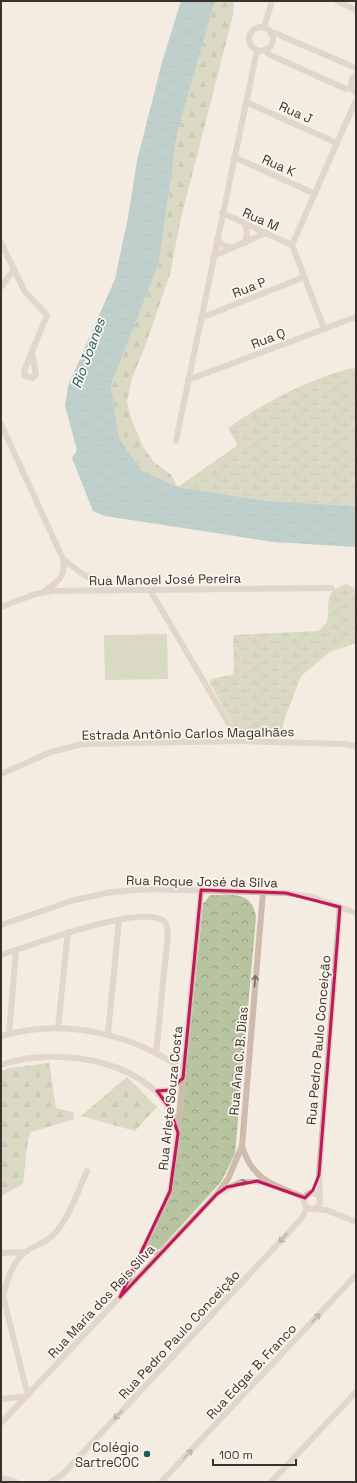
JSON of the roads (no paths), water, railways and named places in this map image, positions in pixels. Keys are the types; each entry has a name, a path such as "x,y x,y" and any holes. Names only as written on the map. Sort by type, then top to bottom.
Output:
{"street":[{"path":"264,28 272,1"},
{"path":"337,1 356,10"},
{"path":"272,34 272,44 266,50 257,50 250,42 251,34 257,28 264,28 272,34 275,32 356,68"},
{"path":"176,441 213,256 257,50"},
{"path":"266,50 268,54 346,89 351,88"},
{"path":"356,74 351,83 351,88 356,93"},
{"path":"324,328 292,245 356,100"},
{"name":"Rua J","path":"246,102 337,143"},
{"name":"Rua K","path":"234,157 315,194"},
{"name":"Rua M","path":"222,213 292,245"},
{"path":"245,224 247,233 245,243"},
{"path":"213,256 266,233"},
{"path":"217,239 223,245 232,248"},
{"path":"1,243 26,292 47,315 32,352"},
{"path":"1,287 14,269"},
{"name":"Rua P","path":"201,318 304,277"},
{"name":"Rua Q","path":"188,380 356,317"},
{"path":"1,424 63,559 65,570 62,578 43,592"},
{"path":"63,559 81,573 109,590"},
{"name":"Rua Manoel José Pereira","path":"1,607 26,596 43,592 332,588"},
{"path":"150,590 241,741"},
{"name":"Estrada Antônio Carlos Magalhães","path":"1,774 51,752 83,744 241,741 354,745"},
{"name":"Rua Roque José da Silva","path":"1,925 56,905 93,895 131,890 263,892 306,896 356,913"},
{"name":"Rua Arlete Souza Costa","path":"120,1297 148,1241 170,1191 178,1133 201,890"},
{"name":"Rua Ana C. B. Dias","path":"263,892 242,1146 252,1169 267,1182 307,1196"},
{"name":"Rua Pedro Paulo Conceição","path":"320,1200 319,1175 340,907"},
{"path":"1,955 68,932 119,920 143,917 163,920 167,928 156,1053"},
{"path":"108,1034 119,920"},
{"path":"58,1028 68,932"},
{"path":"9,1034 16,950"},
{"path":"1,1036 34,1029 58,1028 86,1030 108,1034 156,1053 184,1070"},
{"path":"1,1065 40,1057 61,1057 89,1060 128,1073 157,1091 169,1107 178,1133"},
{"path":"157,1091 169,1090 183,1078"},
{"name":"Rua Maria dos Reis Silva","path":"1,1423 217,1194 228,1179 242,1146"},
{"path":"3,1296 6,1284 14,1266 26,1252 46,1241 61,1225 87,1171"},
{"name":"Rua Pedro Paulo Conceição","path":"307,1196 315,1186 319,1175"},
{"name":"Rua Maria dos Reis Silva","path":"217,1194 234,1184 241,1182 267,1182"},
{"path":"340,1215 320,1200 316,1194 307,1196 304,1203 308,1208 326,1210 356,1222"},
{"path":"316,1209 320,1200"},
{"name":"Rua Pedro Paulo Conceição","path":"51,1482 63,1474 302,1218 308,1208"},
{"path":"148,1241 151,1250 160,1255"},
{"path":"1,1253 26,1252"},
{"name":"Rua Edgar B. Franco","path":"161,1482 356,1275"},
{"path":"1,1289 28,1396 1,1399"},
{"path":"271,1482 356,1392"},
{"name":"Rua Pedro Paulo Conceição","path":"60,1482 63,1474"},
{"path":"3,1477 16,1482"}],"water":[{"name":"Rio Joanes","path":"181,1 215,1 177,134 159,263 111,385 119,438 142,471 178,487 268,501 356,506 356,547 273,542 105,516 93,511 72,458 77,450 65,406 68,386 115,279 128,217 137,161 162,62"}],"place":[{"name":"Colégio SartreCOC","path":"147,1454"}]}
